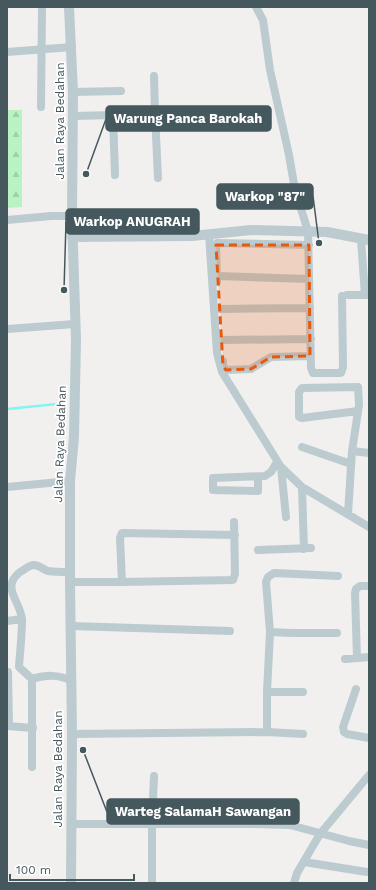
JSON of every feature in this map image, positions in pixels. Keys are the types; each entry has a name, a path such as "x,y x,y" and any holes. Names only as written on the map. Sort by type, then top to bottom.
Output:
{"street":[{"path":"42,7 42,107"},
{"name":"Jalan Raya Bedahan","path":"70,7 73,92 72,237 75,324 75,402 70,481 72,681 71,883"},
{"path":"72,237 192,236 251,230 308,231 342,234 365,239 367,295 344,296 342,372 313,373 311,368 308,231 295,190 289,155 270,70 263,20 256,7"},
{"path":"7,52 72,47"},
{"path":"154,76 158,178"},
{"path":"73,92 121,91"},
{"path":"73,116 155,114"},
{"path":"113,115 115,175"},
{"path":"7,220 51,216 72,216"},
{"path":"209,234 217,353 219,366 232,390 279,465 302,487 369,527"},
{"path":"309,245 217,243 216,245 220,340 223,366 226,370 251,369 271,356 310,356"},
{"path":"217,276 309,279"},
{"path":"218,309 310,308"},
{"path":"7,328 75,324"},
{"path":"220,340 310,339"},
{"path":"348,514 352,452 358,411 358,387 302,388 299,392 298,413 299,417 302,418 358,411"},
{"path":"302,446 351,464"},
{"path":"352,452 369,453"},
{"path":"258,477 258,491 213,490 214,478 265,476 279,465"},
{"path":"279,465 286,517"},
{"path":"7,486 70,481"},
{"path":"258,550 307,548 302,487"},
{"path":"19,667 22,619 20,608 10,593 10,583 13,576 34,565 70,577 122,582 233,580 235,574 234,522"},
{"path":"122,582 120,538 122,533 234,535"},
{"path":"267,732 270,632 266,582 268,577 274,573 338,576"},
{"path":"357,658 355,593 356,589 360,586 369,586"},
{"path":"7,621 22,619"},
{"path":"71,626 230,631"},
{"path":"270,632 292,634 337,633"},
{"path":"344,659 369,657"},
{"path":"19,667 8,672 8,726 33,728"},
{"path":"19,667 32,679 32,767"},
{"path":"32,679 50,675 72,681"},
{"path":"356,689 343,728 344,732 347,734 369,738"},
{"path":"267,692 302,692"},
{"path":"72,734 267,732 303,734"},
{"path":"294,883 297,873 320,834 369,775"},
{"path":"152,880 154,776"},
{"path":"71,824 290,825 320,834 369,845"},
{"path":"304,862 367,872"}],"highlighted area":[{"path":"216,245 309,245 310,356 271,357 251,369 226,370 223,366"}],"green space":[{"path":"7,110 22,110 22,207 7,208"}],"waterway":[{"path":"7,409 57,404"}],"place":[{"name":"Warung Panca Barokah","path":"86,174"},
{"name":"Warkop \"87\"","path":"319,243"},
{"name":"Warkop ANUGRAH","path":"64,290"},
{"name":"Warteg SalamaH Sawangan","path":"83,750"}]}
